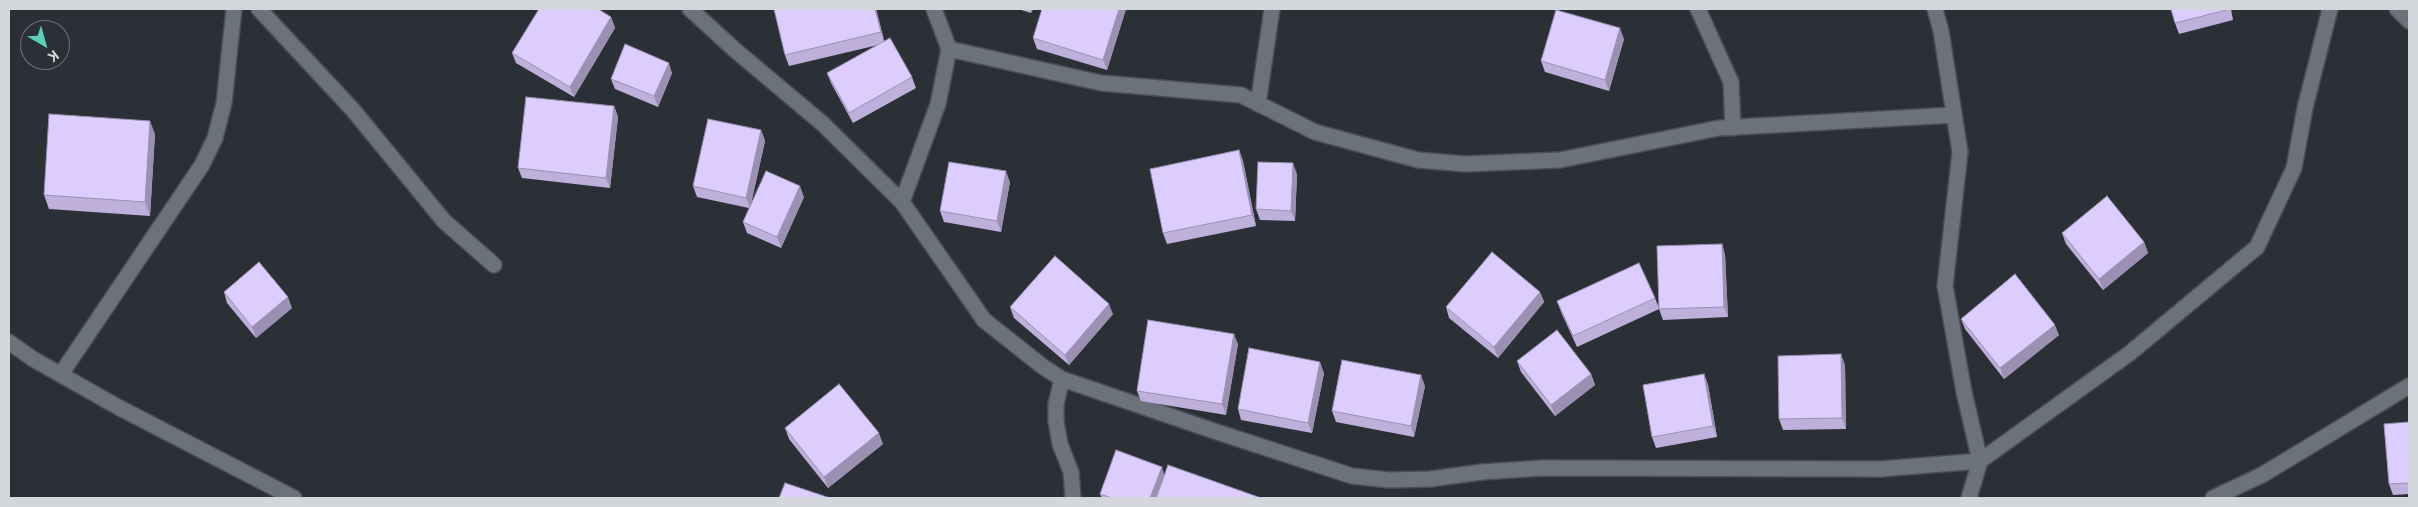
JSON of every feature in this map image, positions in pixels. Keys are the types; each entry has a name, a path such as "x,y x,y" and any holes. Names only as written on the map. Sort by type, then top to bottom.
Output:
{"street":[{"path":"61,374 202,164 215,138 224,103 234,9"},
{"path":"259,9 353,110 444,221 494,265"},
{"path":"690,9 824,124 902,202 984,320 1042,366 1062,379 1352,476 1389,480 1430,479 1482,472 1542,468 1880,469 1980,461 2130,352 2257,247 2294,168 2305,108 2330,9"},
{"path":"902,202 938,104 949,49 934,9"},
{"path":"1258,104 1272,9"},
{"path":"1698,9 1731,82 1733,128"},
{"path":"1935,9 1941,31 1960,152 1945,286 1964,392 1980,461 1969,498"},
{"path":"2397,9 2409,21"},
{"path":"949,49 1101,83 1241,95 1315,132 1418,160 1465,164 1560,160 1719,128 1954,116"},
{"path":"9,342 33,359 118,407 294,498"},
{"path":"1062,379 1056,404 1056,421 1060,444 1071,472 1073,498"},
{"path":"2213,498 2262,475 2409,386"}],"building":[{"path":"539,9 598,9 611,17 570,87 512,53"},
{"path":"774,9 875,9 881,32 785,55"},
{"path":"1042,9 1119,9 1103,60 1033,38"},
{"path":"2171,9 2230,9 2175,23"},
{"path":"1556,10 1620,28 1605,80 1541,61"},
{"path":"890,38 912,77 849,113 827,73"},
{"path":"625,44 669,63 654,96 611,79"},
{"path":"526,97 614,106 606,178 518,168"},
{"path":"49,114 150,121 145,202 44,195"},
{"path":"708,119 761,130 746,198 693,186"},
{"path":"1239,150 1252,215 1163,233 1150,169"},
{"path":"949,162 1006,171 997,221 940,211"},
{"path":"1258,162 1293,163 1291,211 1256,209"},
{"path":"766,171 800,186 777,237 743,222"},
{"path":"2107,196 2144,242 2099,279 2062,233"},
{"path":"1722,244 1724,307 1659,309 1657,246"},
{"path":"1492,252 1540,292 1494,347 1446,307"},
{"path":"1055,256 1109,304 1065,355 1010,307"},
{"path":"259,262 288,297 252,327 224,292"},
{"path":"1639,263 1655,298 1573,336 1557,301"},
{"path":"2015,274 2055,325 2000,368 1961,319"},
{"path":"1148,320 1234,334 1222,404 1137,391"},
{"path":"1557,330 1591,374 1551,405 1517,361"},
{"path":"1249,348 1320,362 1308,423 1238,409"},
{"path":"1841,354 1842,418 1779,419 1778,356"},
{"path":"1342,360 1421,375 1411,426 1332,411"},
{"path":"1704,374 1713,426 1652,437 1643,385"},
{"path":"839,384 879,433 824,477 785,428"},
{"path":"2409,422 2409,483 2389,484 2384,424"},
{"path":"1116,450 1162,467 1150,498 1112,498 1100,494"},
{"path":"1168,465 1261,498 1156,498"},
{"path":"785,483 830,498 779,498"}]}
